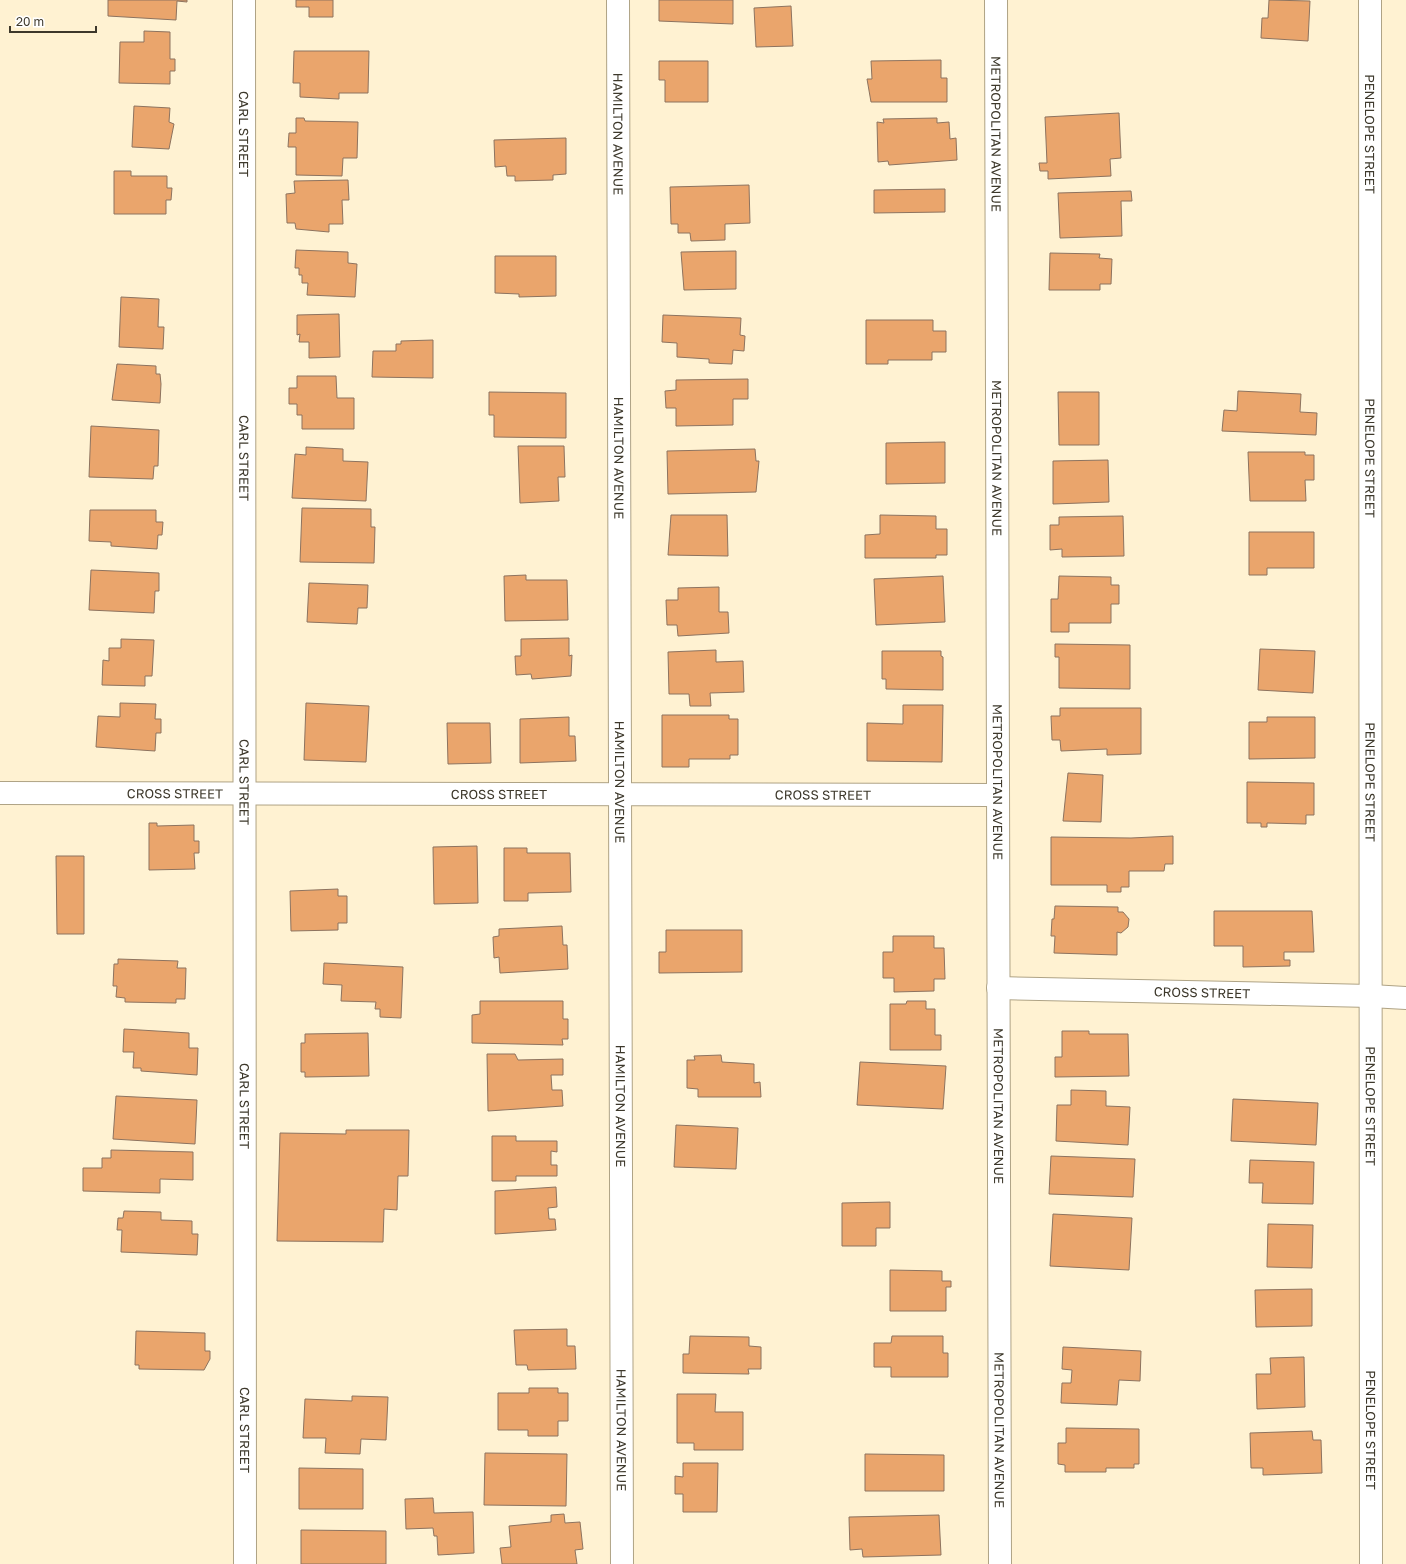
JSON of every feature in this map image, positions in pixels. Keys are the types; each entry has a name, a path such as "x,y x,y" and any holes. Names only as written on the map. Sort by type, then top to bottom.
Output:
{"street":[{"name":"CARL STREET","path":"244,0 245,1564"},
{"name":"HAMILTON AVENUE","path":"618,0 622,1564"},
{"name":"METROPOLITAN AVENUE","path":"996,0 1000,1564"},
{"name":"PENELOPE STREET","path":"1370,0 1371,1564"},
{"name":"CROSS STREET","path":"0,792 998,795"},
{"name":"CROSS STREET","path":"998,988 1406,998"}],"building":[{"path":"108,0 187,0 187,2 177,1 176,20 108,16"},
{"path":"296,0 333,0 333,17 309,17 309,7 296,7"},
{"path":"659,0 733,0 733,24 659,21"},
{"path":"1269,0 1310,1 1308,41 1261,38 1262,18 1268,18"},
{"path":"791,6 793,46 756,47 754,8"},
{"path":"144,31 170,32 170,59 175,59 175,71 170,71 170,84 119,83 120,42 144,42"},
{"path":"294,51 369,51 368,93 339,93 339,99 300,97 300,83 293,83"},
{"path":"941,60 941,78 947,78 947,102 871,102 867,79 872,79 871,61"},
{"path":"659,61 708,61 708,102 665,102 665,80 659,80"},
{"path":"134,106 170,108 169,122 174,124 169,149 132,147"},
{"path":"1119,113 1121,158 1110,159 1111,176 1048,179 1048,171 1040,171 1039,163 1047,163 1045,117"},
{"path":"296,118 304,118 305,121 358,122 357,158 343,158 342,176 296,175 296,147 288,147 289,133 296,133"},
{"path":"937,118 937,123 949,122 950,139 956,138 957,160 889,165 888,161 878,162 877,122 884,123 883,119"},
{"path":"566,138 566,174 553,175 553,180 515,181 515,176 507,176 506,166 495,167 494,140"},
{"path":"114,171 131,171 131,176 167,176 167,188 172,188 171,200 166,200 166,214 114,214"},
{"path":"348,180 349,200 342,200 343,224 329,224 329,232 296,229 295,223 287,223 286,194 295,193 294,181"},
{"path":"749,185 750,223 725,224 725,240 691,241 690,233 678,233 678,224 671,224 670,187"},
{"path":"945,189 945,212 874,213 874,190"},
{"path":"1131,191 1132,201 1121,201 1122,236 1060,238 1058,193"},
{"path":"296,250 348,252 348,263 357,264 355,297 307,295 308,283 302,283 302,275 299,275 299,268 295,268"},
{"path":"736,251 736,289 684,290 681,252"},
{"path":"1050,253 1100,254 1099,258 1112,259 1111,284 1100,284 1100,290 1049,290"},
{"path":"495,256 556,256 556,296 519,297 519,294 495,293"},
{"path":"121,297 159,299 158,327 164,327 163,349 119,347"},
{"path":"339,314 340,357 309,358 309,342 299,342 300,334 297,335 297,315"},
{"path":"663,315 741,318 740,335 745,336 744,351 733,350 732,364 709,363 709,359 677,357 677,343 662,342"},
{"path":"866,320 933,320 933,331 946,331 946,352 932,352 932,360 888,360 888,364 866,364"},
{"path":"433,340 433,378 372,377 373,351 396,351 396,344 401,344 401,341"},
{"path":"117,364 156,366 156,374 160,374 160,403 112,400"},
{"path":"297,376 336,376 337,398 354,398 354,429 302,429 302,415 297,415 297,404 289,404 289,388 297,388"},
{"path":"748,379 748,399 733,399 733,425 676,426 676,408 666,408 665,391 676,390 676,380"},
{"path":"1238,391 1301,394 1300,412 1317,413 1316,435 1222,431 1224,410 1237,411"},
{"path":"489,392 566,393 566,438 494,437 494,415 489,415"},
{"path":"1058,392 1099,392 1099,445 1059,445"},
{"path":"91,426 159,430 158,466 154,466 153,479 89,477"},
{"path":"945,442 945,483 886,484 886,443"},
{"path":"518,446 564,446 565,477 558,477 559,501 520,503"},
{"path":"306,447 343,449 343,461 368,462 366,501 292,498 295,454 306,455"},
{"path":"755,449 756,461 759,461 756,492 668,494 667,451"},
{"path":"1248,452 1305,452 1305,455 1314,455 1314,480 1305,480 1306,501 1250,501"},
{"path":"1108,460 1109,502 1053,504 1053,461"},
{"path":"302,508 371,509 371,527 375,527 374,563 300,562"},
{"path":"90,510 156,510 156,522 163,522 162,535 158,535 157,549 111,546 111,542 89,541"},
{"path":"671,515 727,515 728,556 668,555"},
{"path":"880,515 936,516 936,529 947,529 947,555 936,555 936,558 865,558 865,535 880,534"},
{"path":"1123,516 1124,556 1062,557 1062,549 1050,550 1050,525 1059,525 1059,517"},
{"path":"1249,532 1314,532 1314,568 1267,568 1267,575 1249,575"},
{"path":"91,570 159,573 159,591 155,591 154,613 89,610"},
{"path":"526,575 526,580 567,580 568,620 505,621 504,576"},
{"path":"943,576 945,622 876,625 874,579"},
{"path":"1059,576 1111,577 1111,585 1119,585 1119,604 1111,604 1111,623 1069,623 1069,632 1051,632 1051,599 1058,599"},
{"path":"309,583 368,585 367,608 358,608 357,624 307,622"},
{"path":"719,587 719,612 728,612 729,633 678,636 677,625 667,625 666,600 678,600 678,588"},
{"path":"569,638 569,656 572,655 571,676 532,679 531,674 516,675 515,656 521,656 521,639"},
{"path":"121,639 154,640 152,676 145,676 145,686 102,685 103,660 109,661 109,648 121,648"},
{"path":"1055,644 1130,645 1130,689 1059,688 1059,657 1055,657"},
{"path":"1260,649 1315,651 1313,693 1258,690"},
{"path":"716,650 716,662 743,661 744,692 710,693 711,706 690,706 689,694 669,694 668,652"},
{"path":"882,651 941,651 941,656 943,657 943,690 886,689 886,679 882,679"},
{"path":"120,703 156,704 155,719 161,719 161,733 156,733 155,751 96,747 98,716 120,717"},
{"path":"306,703 369,706 366,762 304,760"},
{"path":"903,705 943,705 942,762 867,761 867,723 903,724"},
{"path":"1060,708 1141,708 1141,754 1107,755 1107,749 1061,751 1060,740 1052,740 1051,716 1060,716"},
{"path":"662,715 729,715 729,719 738,719 738,755 730,755 730,759 689,759 689,767 662,767"},
{"path":"569,717 569,736 575,736 576,761 520,763 520,719"},
{"path":"1267,717 1315,717 1315,758 1249,759 1249,722 1267,722"},
{"path":"447,723 490,723 491,763 448,764"},
{"path":"1068,773 1103,775 1101,822 1063,821"},
{"path":"1247,782 1314,783 1314,815 1306,815 1306,824 1267,823 1267,827 1261,827 1261,823 1247,823"},
{"path":"149,823 157,823 157,826 194,825 194,841 199,841 199,853 194,853 195,869 149,870"},
{"path":"1173,836 1173,864 1165,864 1164,871 1129,871 1129,887 1121,887 1121,892 1107,892 1107,885 1051,885 1051,837 1131,838"},
{"path":"477,846 478,903 434,904 433,847"},
{"path":"504,848 527,848 527,853 570,853 571,892 528,893 528,901 504,901"},
{"path":"56,856 84,856 84,934 57,934"},
{"path":"338,889 338,896 347,896 347,923 338,923 338,930 291,931 290,891"},
{"path":"1055,906 1118,907 1118,912 1123,912 1129,919 1128,927 1121,933 1117,932 1117,955 1054,953 1055,936 1051,936 1052,919 1054,919"},
{"path":"1214,911 1312,911 1314,952 1284,952 1284,960 1290,960 1290,966 1243,967 1243,946 1214,946"},
{"path":"562,926 563,945 567,945 568,969 500,973 499,957 494,958 493,937 499,936 499,929"},
{"path":"666,930 742,930 742,972 659,973 659,952 666,952"},
{"path":"893,936 934,936 934,948 944,948 945,979 934,979 934,991 894,992 894,978 883,978 883,952 893,952"},
{"path":"118,959 178,961 177,968 186,968 185,999 176,999 176,1003 125,1002 125,998 116,997 117,986 113,986 114,964 118,964"},
{"path":"324,963 403,967 401,1018 380,1017 380,1009 375,1009 376,1002 341,1001 342,985 323,984"},
{"path":"480,1001 563,1001 563,1019 568,1019 568,1039 562,1039 563,1045 472,1043 472,1015 480,1014"},
{"path":"907,1001 926,1001 926,1009 935,1009 935,1035 941,1035 941,1050 890,1050 890,1004 906,1004"},
{"path":"124,1029 189,1033 189,1048 198,1048 197,1075 141,1071 141,1068 133,1068 134,1052 123,1052"},
{"path":"1062,1031 1089,1031 1089,1034 1128,1034 1129,1076 1055,1077 1055,1057 1062,1057"},
{"path":"368,1033 369,1076 305,1077 305,1072 301,1072 301,1043 305,1043 305,1034"},
{"path":"487,1054 515,1054 518,1060 563,1059 563,1075 551,1075 552,1090 562,1090 563,1106 488,1111"},
{"path":"721,1055 722,1062 754,1064 754,1083 760,1082 761,1097 698,1097 698,1089 687,1088 687,1060 695,1060 694,1056"},
{"path":"860,1062 946,1066 943,1109 857,1105"},
{"path":"1071,1090 1106,1091 1106,1106 1130,1107 1128,1145 1056,1141 1057,1105 1071,1105"},
{"path":"116,1096 197,1100 195,1144 113,1139"},
{"path":"1233,1099 1318,1103 1316,1145 1231,1141"},
{"path":"676,1125 738,1128 736,1169 674,1167"},
{"path":"346,1130 409,1130 408,1176 398,1176 397,1210 384,1209 383,1242 277,1241 280,1133 346,1134"},
{"path":"492,1136 516,1136 516,1141 557,1141 557,1152 551,1151 551,1165 557,1165 557,1176 516,1176 516,1181 492,1181"},
{"path":"111,1150 193,1152 193,1180 160,1179 160,1193 83,1191 83,1168 102,1168 102,1158 111,1158"},
{"path":"1051,1156 1135,1159 1133,1197 1049,1194"},
{"path":"1250,1160 1314,1162 1313,1204 1262,1203 1263,1183 1249,1183"},
{"path":"556,1187 557,1207 548,1208 549,1219 555,1219 556,1230 495,1234 495,1191"},
{"path":"890,1202 890,1228 876,1228 876,1246 842,1246 842,1203"},
{"path":"124,1211 161,1212 161,1220 192,1221 192,1234 198,1234 197,1255 121,1252 122,1230 117,1230 118,1218 123,1218"},
{"path":"1053,1214 1132,1218 1129,1270 1050,1266"},
{"path":"1268,1224 1313,1225 1312,1268 1267,1267"},
{"path":"890,1270 942,1271 942,1281 951,1281 951,1287 946,1287 946,1311 890,1311"},
{"path":"1312,1289 1312,1326 1256,1327 1255,1290"},
{"path":"567,1329 567,1346 575,1346 576,1369 528,1370 527,1365 516,1365 514,1330"},
{"path":"136,1331 205,1333 205,1351 210,1351 210,1359 204,1370 139,1369 139,1365 135,1365"},
{"path":"690,1336 749,1337 749,1346 761,1347 761,1369 748,1369 749,1374 683,1373 683,1354 689,1354"},
{"path":"892,1336 943,1336 943,1353 948,1353 948,1377 891,1377 891,1367 874,1367 874,1343 891,1343"},
{"path":"1063,1347 1141,1351 1140,1381 1119,1380 1117,1405 1061,1403 1062,1383 1071,1383 1072,1370 1062,1369"},
{"path":"1304,1357 1305,1407 1257,1409 1256,1374 1271,1374 1270,1358"},
{"path":"529,1388 558,1388 558,1393 568,1393 568,1421 558,1421 558,1436 528,1436 528,1430 498,1430 498,1393 529,1393"},
{"path":"677,1394 716,1394 715,1412 743,1412 743,1450 694,1450 694,1443 677,1443"},
{"path":"352,1396 388,1397 386,1440 361,1439 360,1454 325,1453 326,1438 303,1438 305,1399 352,1401"},
{"path":"1066,1428 1139,1429 1139,1464 1134,1464 1134,1468 1106,1468 1106,1472 1065,1472 1065,1465 1058,1464 1058,1443 1066,1443"},
{"path":"1312,1431 1313,1440 1321,1440 1322,1473 1263,1475 1263,1468 1251,1468 1250,1433"},
{"path":"485,1453 567,1454 566,1506 484,1505"},
{"path":"865,1454 944,1455 944,1491 865,1491"},
{"path":"683,1463 718,1463 717,1512 683,1512 683,1494 675,1494 675,1476 683,1477"},
{"path":"299,1468 363,1469 363,1509 299,1509"},
{"path":"433,1498 434,1513 473,1512 474,1553 438,1555 437,1536 434,1536 433,1528 406,1529 405,1499"},
{"path":"564,1514 565,1523 580,1522 583,1549 575,1550 577,1564 502,1564 500,1548 511,1547 509,1526 551,1522 551,1515"},
{"path":"939,1515 941,1555 863,1557 862,1549 850,1550 849,1517"},
{"path":"301,1530 386,1531 386,1564 301,1564"}]}
